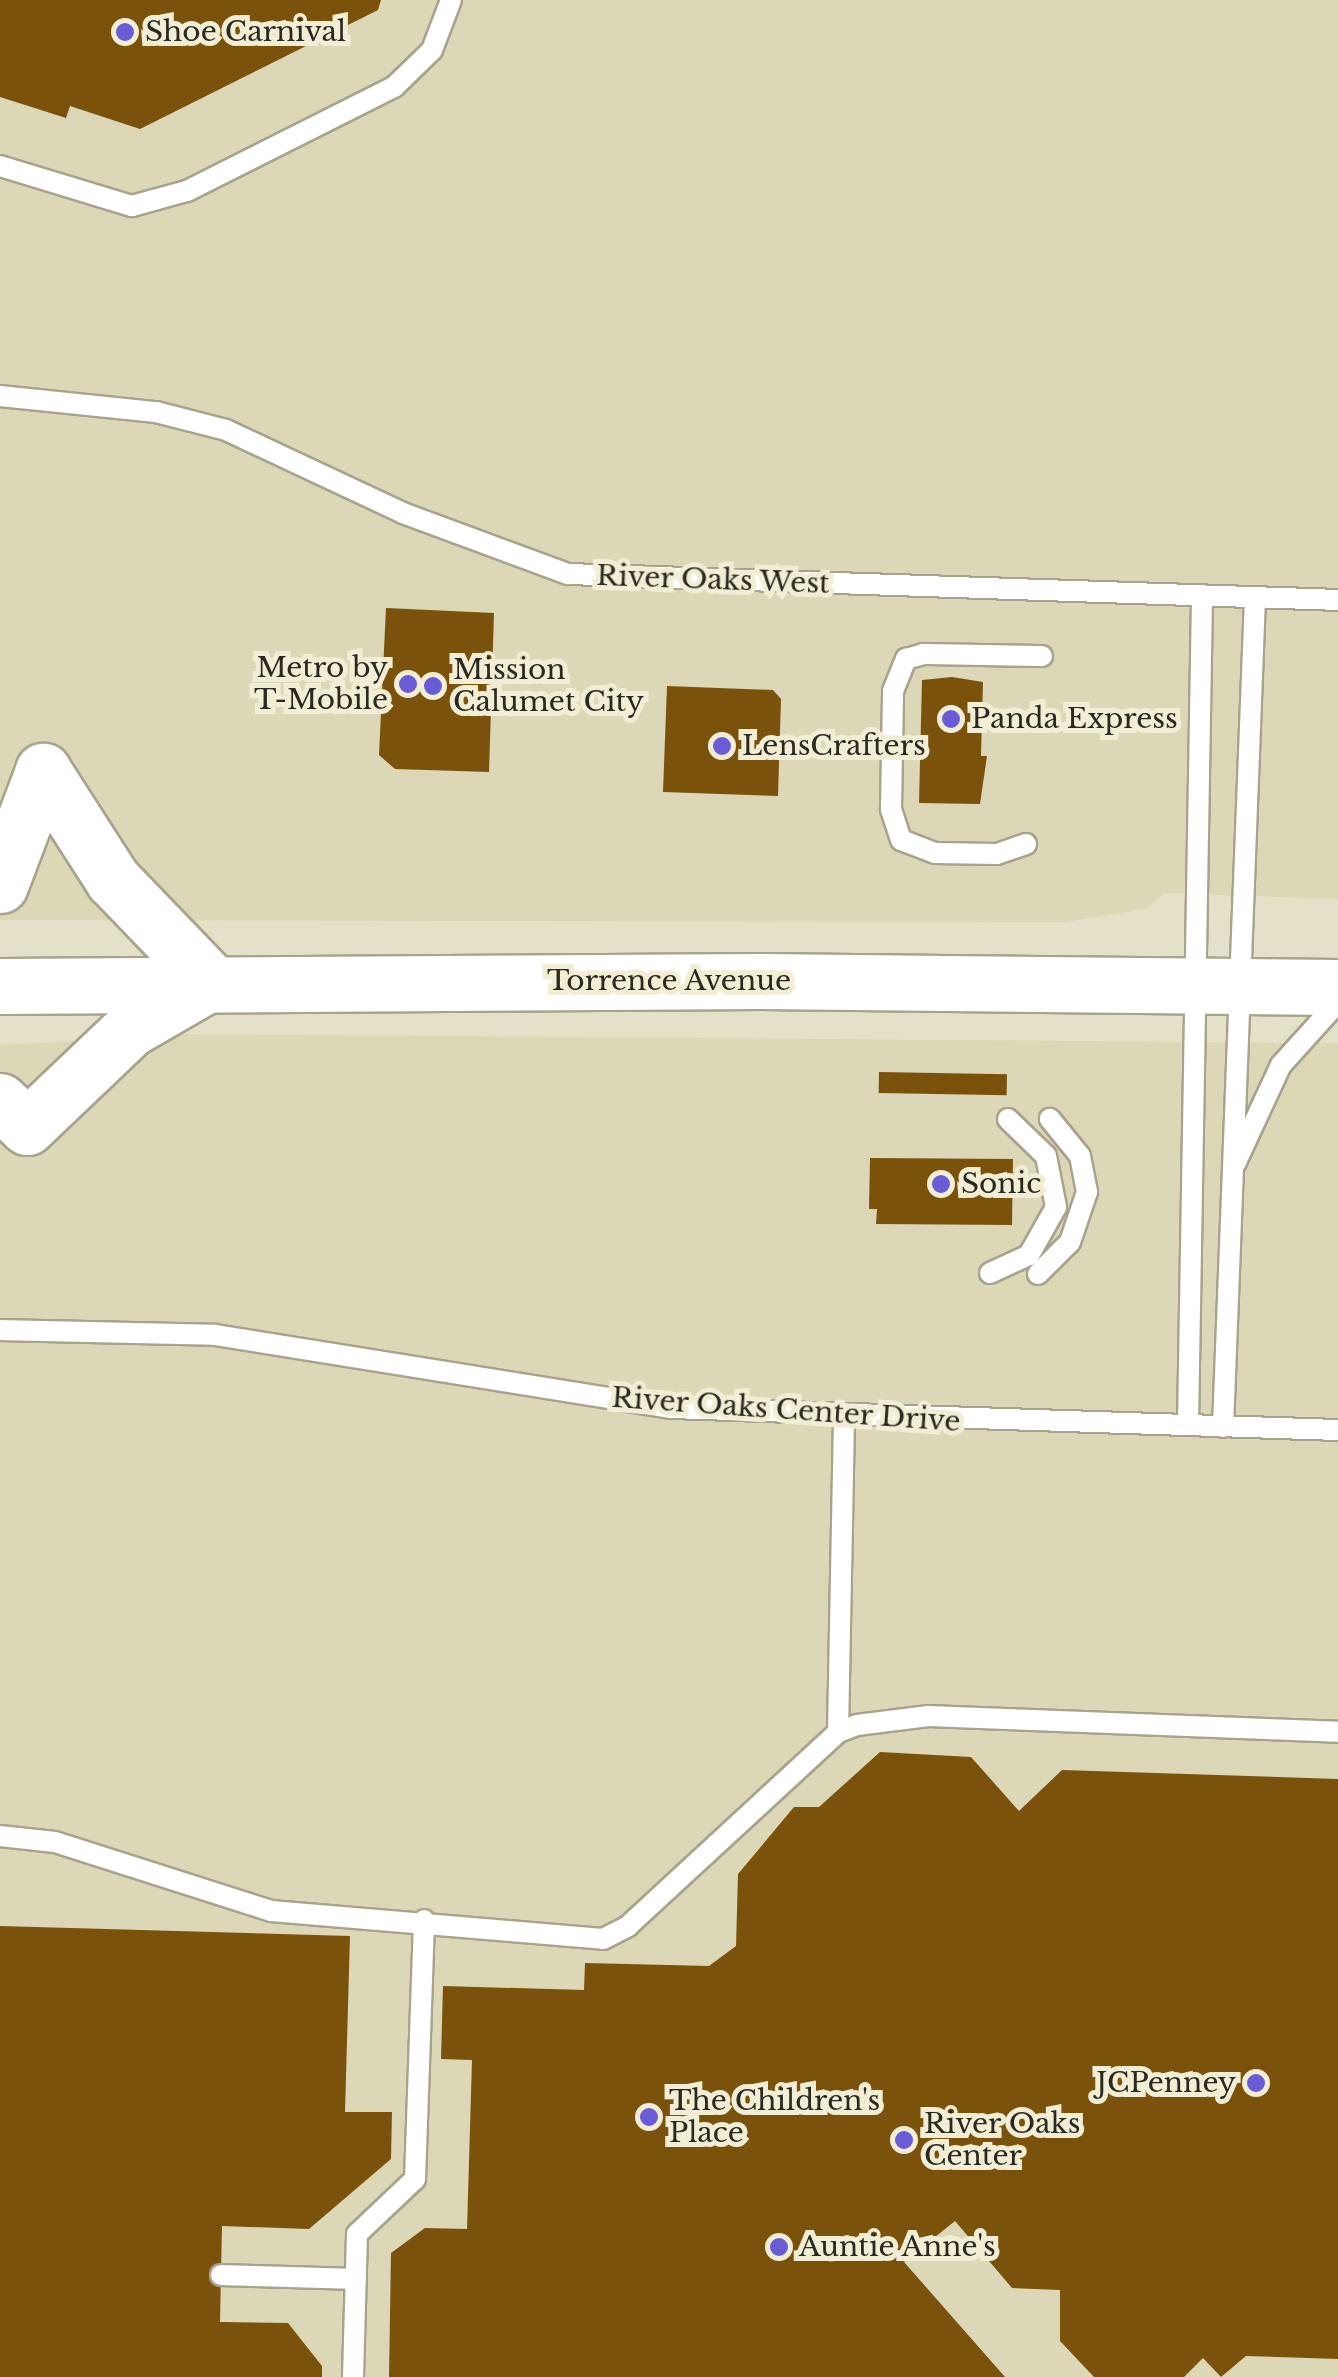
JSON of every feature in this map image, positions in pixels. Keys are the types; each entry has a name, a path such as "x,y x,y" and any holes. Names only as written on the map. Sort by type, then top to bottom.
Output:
{"main road":[{"path":"0,885 43,771 113,880 211,982 130,1029 27,1127 0,1101"},
{"name":"Torrence Avenue","path":"0,986 211,982 1338,987"}],"lane":[{"path":"0,166 132,206 186,192 394,87 432,50 451,0"},
{"name":"River Oaks West","path":"0,396 156,412 226,430 403,513 568,574 1338,600"},
{"path":"1202,596 1216,984 1231,1176 1223,1426"},
{"path":"1188,1425 1216,984 1255,598"},
{"path":"1026,844 997,854 935,852 901,840 891,809 892,691 906,660 923,654 1042,656"},
{"path":"1231,1176 1281,1065 1338,1002"},
{"path":"990,1273 1029,1255 1056,1207 1046,1156 1008,1119"},
{"path":"1038,1274 1070,1242 1087,1192 1080,1156 1050,1119"},
{"name":"River Oaks Center Drive","path":"0,1330 215,1335 671,1408 844,1418 1338,1430"},
{"path":"838,1732 844,1418"},
{"path":"0,1836 72,1846 270,1911 424,1920 602,1939 628,1926 838,1732 891,1717 1338,1732"},
{"path":"354,2377 357,2234 416,2179 424,1920"},
{"path":"220,2275 356,2279"}],"shaded area":[{"path":"0,0 1338,0 1338,899 1165,893 1145,909 1065,922 0,920"},
{"name":"River Oaks Center","path":"193,1034 1338,1043 1338,2377 0,2377 0,1045"}],"building":[{"path":"0,0 381,0 378,10 140,129 70,106 66,118 0,97"},
{"path":"386,608 494,613 489,772 395,769 379,755"},
{"name":"Panda Express","path":"952,677 983,682 981,756 987,756 980,804 919,803 922,680"},
{"name":"LensCrafters","path":"667,686 773,690 781,699 778,796 663,792"},
{"path":"879,1072 1007,1074 1007,1095 879,1093"},
{"name":"Sonic","path":"870,1158 1013,1159 1012,1225 876,1224 877,1209 869,1209"},
{"name":"River Oaks Center","path":"880,1752 971,1757 1019,1811 1062,1770 1338,1779 1338,2359 1246,2356 1221,2377 1203,2358 1184,2377 1094,2377 1060,2341 1060,2290 1012,2288 955,2221 904,2262 1005,2377 389,2377 391,2253 425,2228 467,2229 472,2060 441,2059 443,1986 584,1990 585,1963 709,1966 736,1946 738,1874 794,1807 819,1807"},
{"path":"0,1926 350,1936 345,2112 392,2112 391,2159 309,2229 222,2226 220,2322 288,2323 322,2366 322,2377 0,2377"}],"place":[{"name":"Shoe Carnival","path":"125,32"},
{"name":"Metro by T-Mobile","path":"408,684"},
{"name":"Mission Calumet City","path":"433,686"},
{"name":"Panda Express","path":"951,719"},
{"name":"LensCrafters","path":"722,746"},
{"name":"Sonic","path":"941,1184"},
{"name":"JCPenney","path":"1256,2083"},
{"name":"The Children's Place","path":"649,2117"},
{"name":"River Oaks Center","path":"904,2140"},
{"name":"Auntie Anne's","path":"779,2247"}]}
